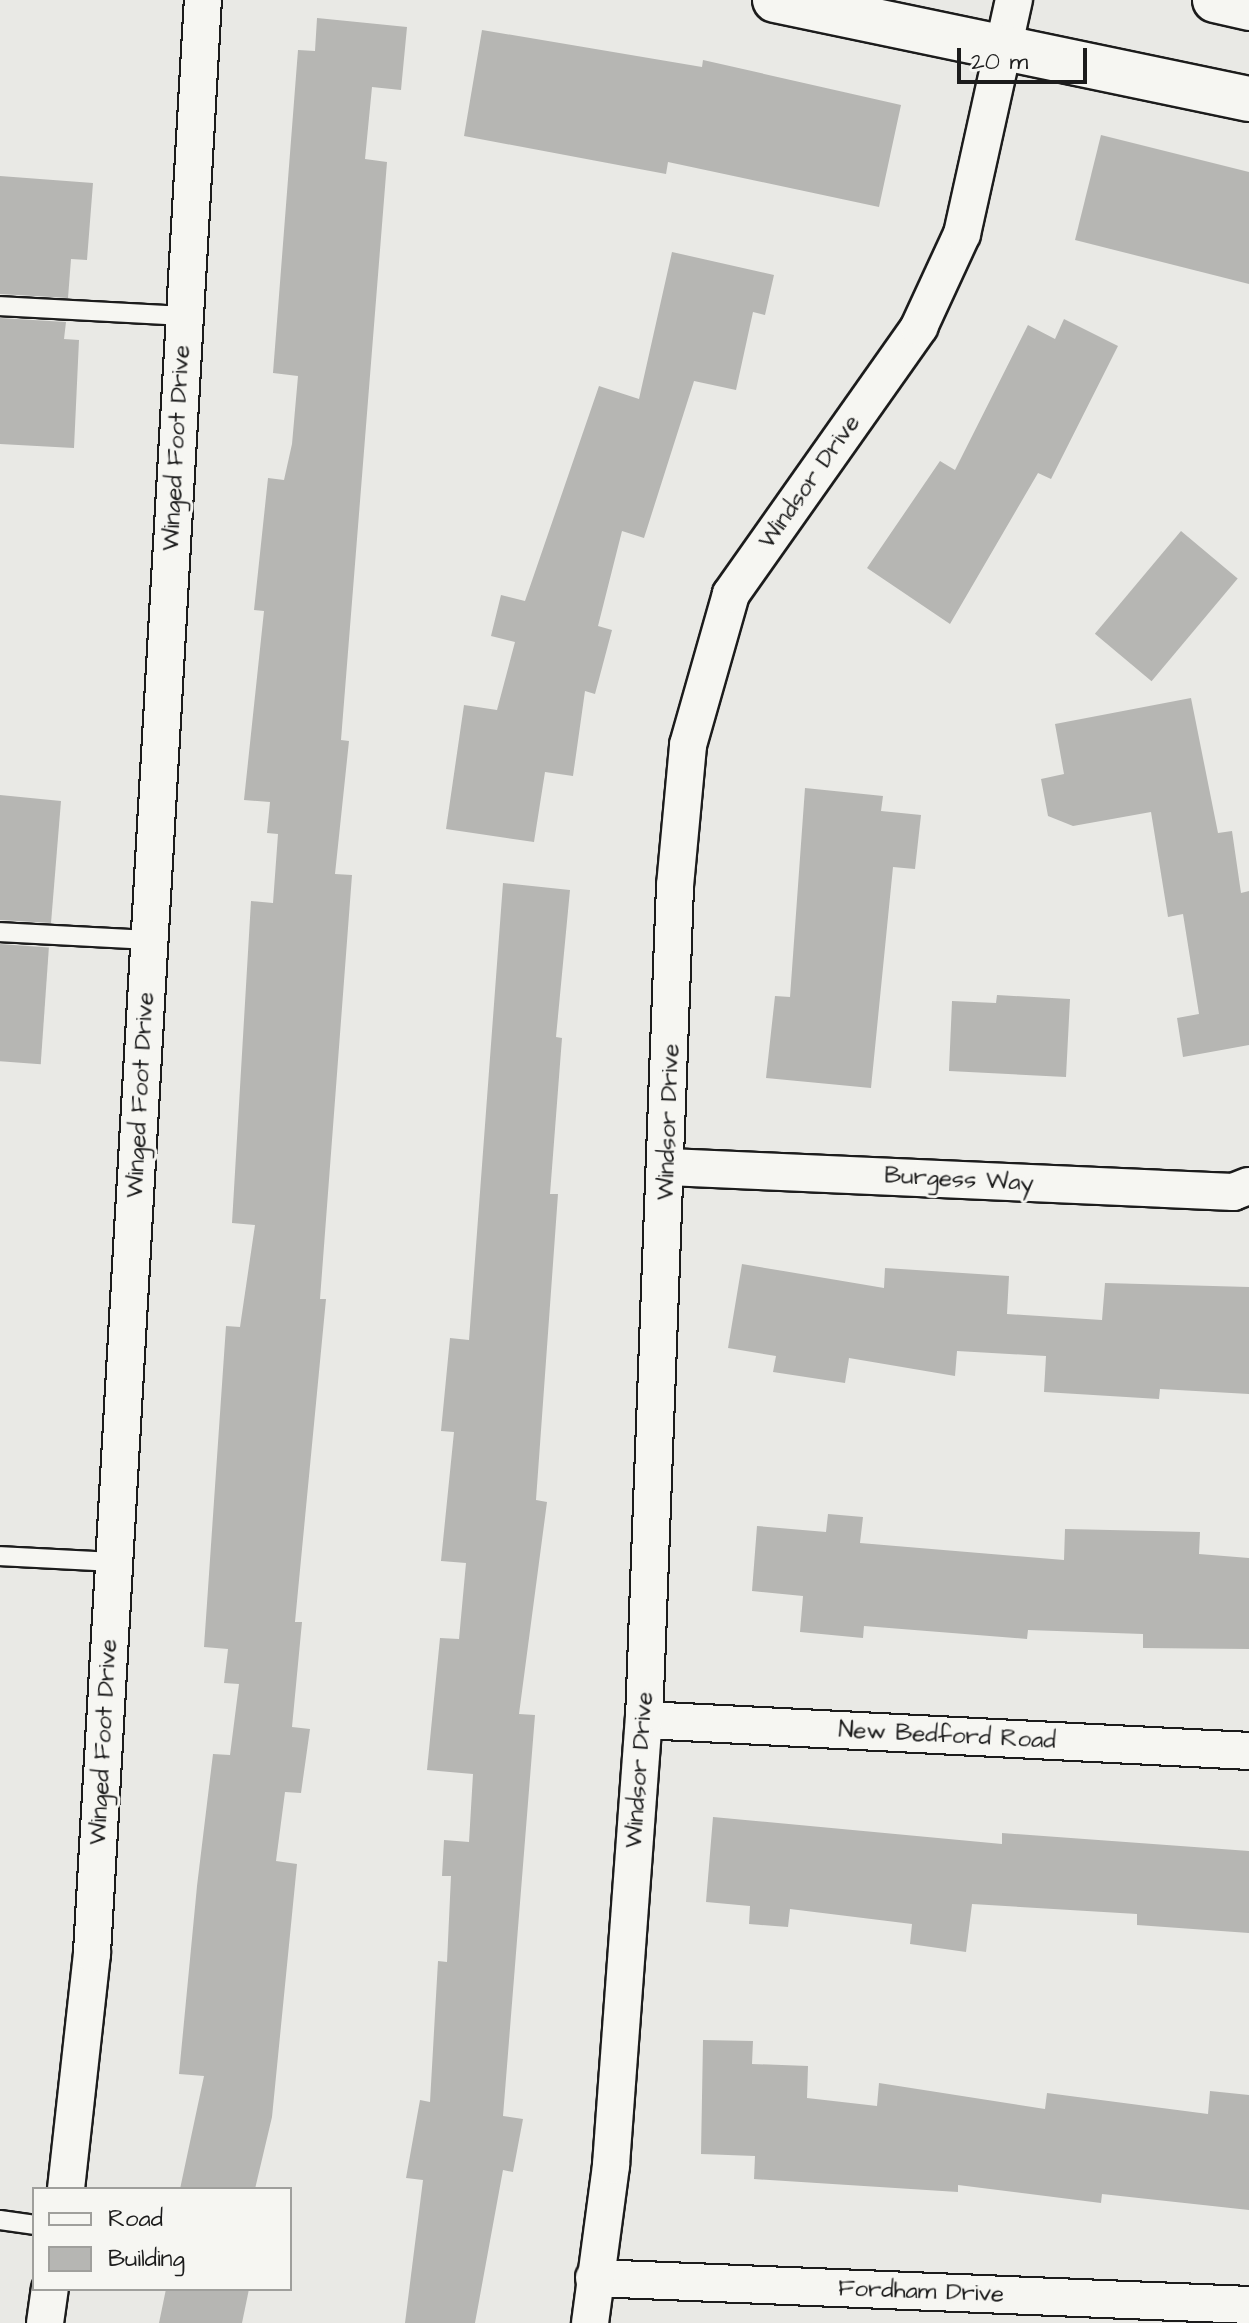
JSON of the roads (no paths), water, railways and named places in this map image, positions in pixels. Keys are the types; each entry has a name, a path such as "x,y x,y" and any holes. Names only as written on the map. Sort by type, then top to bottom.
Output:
{"street":[{"name":"Winged Foot Drive","path":"66,2187 92,1953 203,0"},
{"path":"775,0 1003,44 1249,99"},
{"name":"Windsor Drive","path":"590,2323 611,2165 644,1720 668,1167 675,886 688,745 731,594 919,327 962,234 1014,0"},
{"path":"1215,0 1249,8"},
{"name":"Burgess Way","path":"668,1167 1233,1192 1249,1186"},
{"name":"New Bedford Road","path":"644,1720 1249,1751"},
{"name":"Fordham Drive","path":"594,2278 1249,2305"},
{"path":"45,2323 50,2291"}],"lane":[{"path":"0,306 185,316"},
{"path":"0,932 150,940"},
{"path":"0,1556 115,1562"},
{"path":"0,2220 32,2225"}]}
